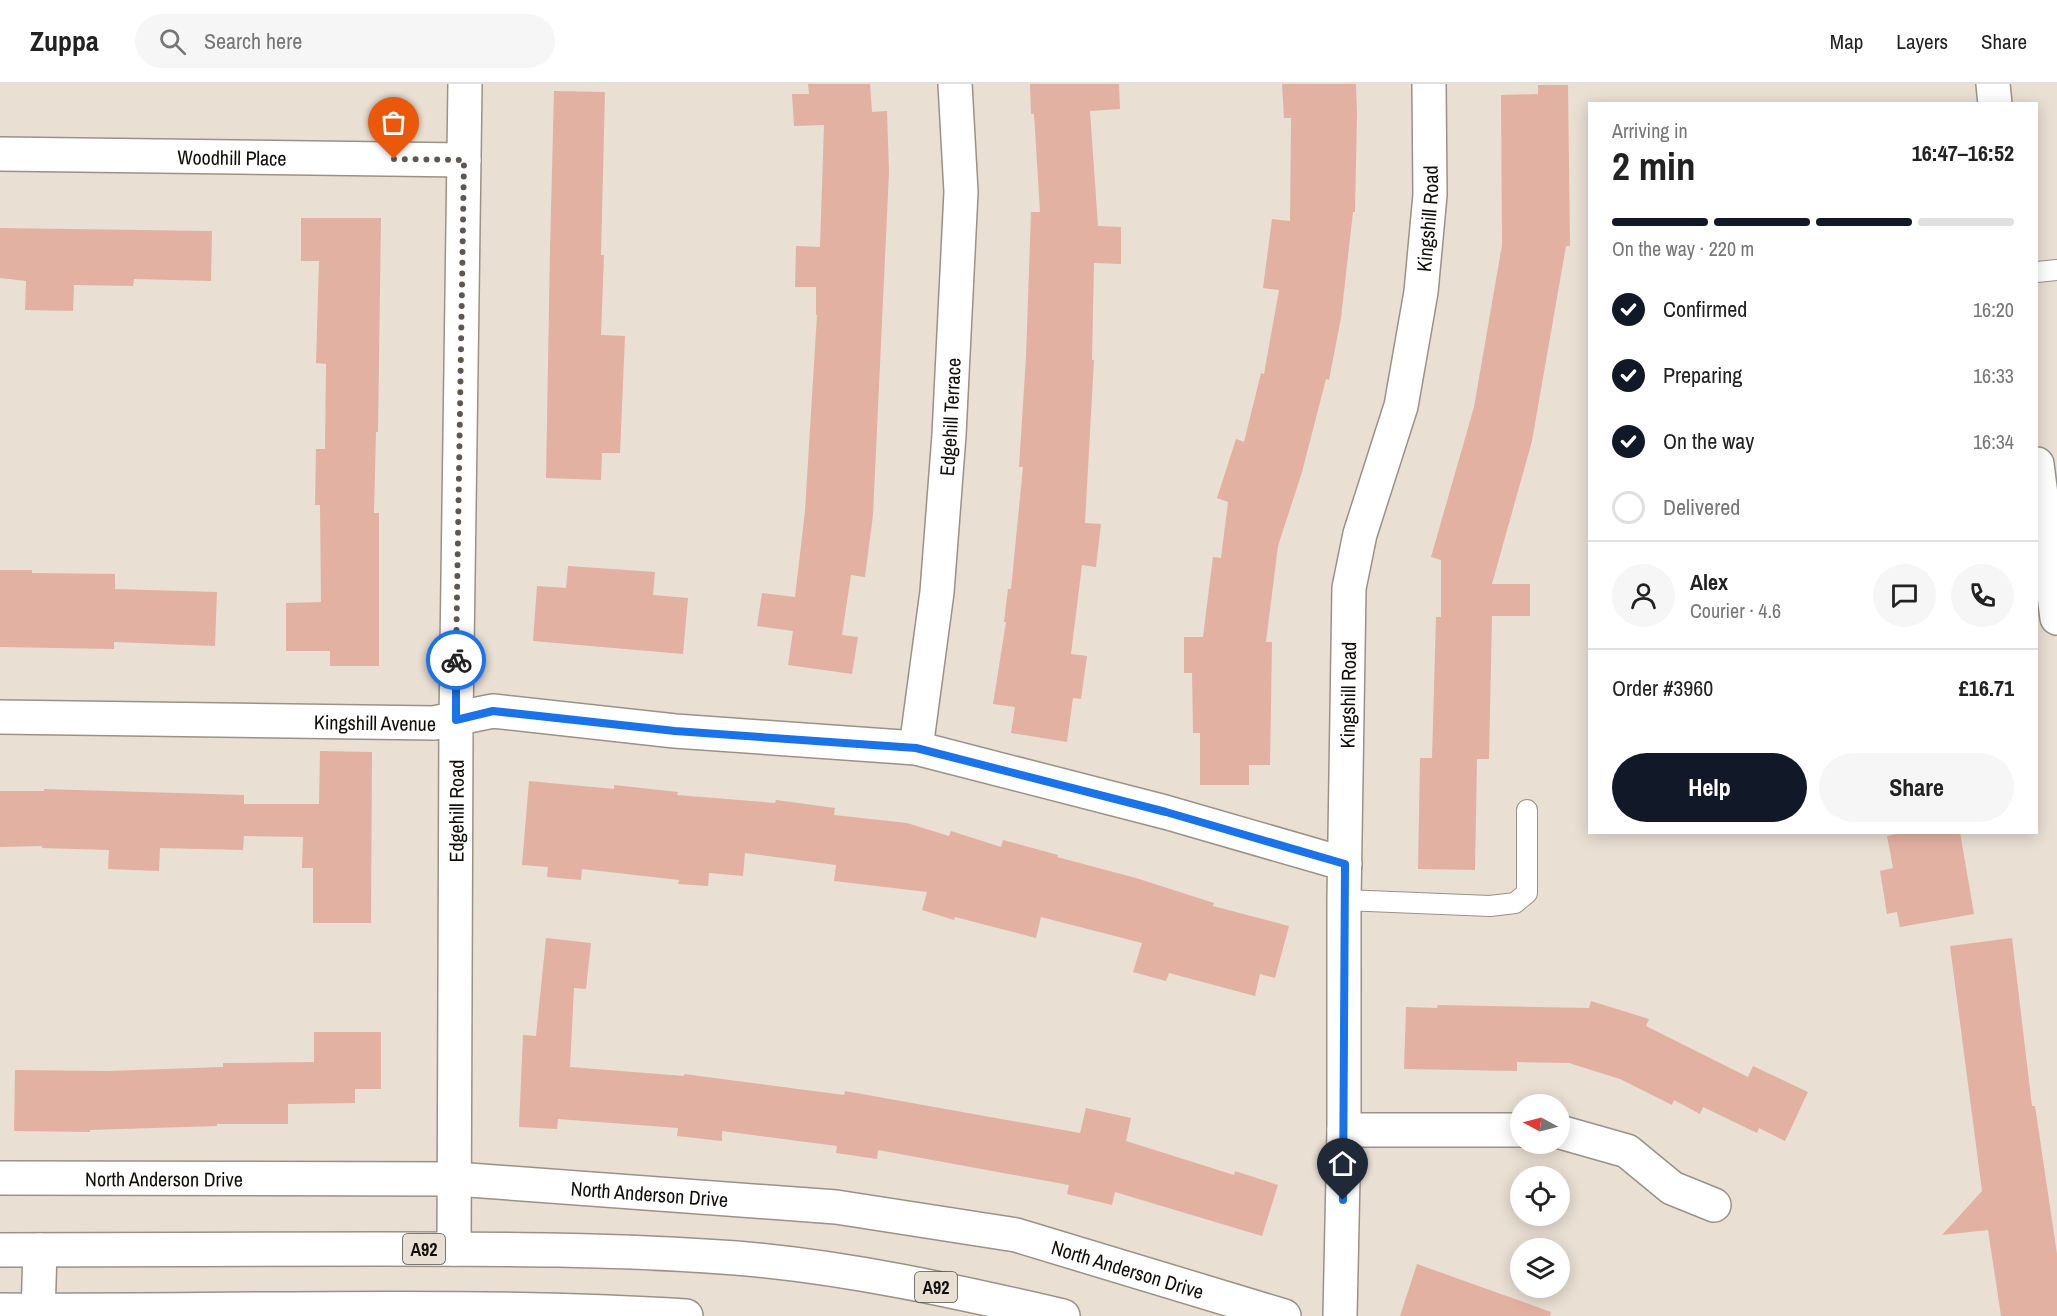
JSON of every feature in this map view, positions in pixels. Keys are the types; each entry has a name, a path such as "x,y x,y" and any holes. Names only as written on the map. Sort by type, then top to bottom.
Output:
{"street":[{"name":"Edgehill Road","path":"454,1249 456,720 465,84"},
{"name":"Edgehill Terrace","path":"916,748 937,592 949,435 961,192 955,84"},
{"name":"Kingshill Road","path":"1340,1316 1349,588 1360,534 1401,406 1421,292 1430,195 1429,84"},
{"path":"1993,84 1995,102"},
{"name":"Woodhill Place","path":"0,154 464,160"},
{"path":"2038,472 2057,618"},
{"name":"Kingshill Avenue","path":"0,717 434,723 493,711 675,731 916,748 1166,812 1345,864"},
{"path":"1344,1130 1510,1130"},
{"path":"1570,1135 1627,1151 1672,1188 1714,1205"},
{"name":"North Anderson Drive","path":"0,1178 455,1179 836,1207 1016,1235 1284,1316"},
{"name":"A92","path":"0,1250 454,1249 614,1251 737,1258 807,1266 942,1288 1063,1316"},
{"path":"38,1313 40,1250"},
{"path":"0,1311 38,1313 435,1308 531,1309 686,1316"}],"lane":[{"path":"2038,272 2057,270"},
{"path":"1344,900 1490,906 1515,903 1527,893 1527,810"}],"building":[{"path":"808,84 870,84 872,112 887,111 889,172 873,515 865,577 851,575 842,635 858,637 852,674 788,665 793,631 757,626 762,593 795,597 805,511 817,315 816,287 795,287 796,246 820,247 824,125 794,126 792,94 809,94"},
{"path":"1030,84 1119,84 1120,109 1090,111 1098,226 1121,227 1121,264 1094,263 1092,360 1094,360 1085,523 1101,524 1096,567 1082,565 1071,654 1087,656 1081,699 1073,698 1067,742 1011,733 1015,707 993,704 1006,622 1004,622 1008,589 1011,589 1023,467 1019,467 1026,357 1031,212 1040,212"},
{"path":"1282,84 1356,84 1355,212 1353,212 1341,318 1329,380 1326,379 1302,472 1278,546 1266,642 1272,642 1270,765 1249,765 1249,785 1200,785 1200,733 1193,733 1192,673 1184,673 1184,637 1203,637 1213,557 1221,558 1228,502 1217,498 1236,439 1244,442 1261,373 1264,374 1279,290 1263,288 1272,219 1290,221 1291,118 1284,118"},
{"path":"1538,85 1568,85 1570,246 1566,246 1532,441 1492,584 1530,584 1530,616 1492,616 1489,759 1477,759 1475,870 1418,869 1420,758 1432,758 1436,617 1441,617 1441,560 1431,557 1474,407 1502,245 1501,95 1538,94"},
{"path":"554,91 605,92 601,335 625,336 620,453 602,453 601,480 546,478"},
{"path":"301,218 381,218 378,432 376,432 374,513 379,513 379,666 330,666 330,651 286,651 286,603 321,602 320,505 315,505 316,449 325,449 326,364 316,363 319,261 301,261"},
{"path":"0,228 212,231 211,281 134,279 133,286 74,285 73,311 25,310 26,281 0,278"},
{"path":"568,566 655,572 653,595 688,598 683,654 533,641 537,586 566,588"},
{"path":"0,570 32,570 32,573 115,574 115,589 217,592 215,646 114,642 114,649 0,647"},
{"path":"320,751 372,752 371,923 313,923 313,868 302,868 303,837 244,836 243,850 160,848 159,871 108,869 109,850 42,848 42,846 0,847 0,791 44,791 44,789 244,795 244,804 319,804"},
{"path":"529,781 614,789 614,785 678,792 677,795 775,803 776,800 835,808 834,815 907,823 949,836 951,831 1001,847 1003,840 1136,878 1214,903 1213,906 1289,926 1275,978 1260,974 1255,996 1169,973 1166,981 1133,972 1142,943 1041,917 1036,938 955,917 954,920 922,910 927,892 834,881 836,865 745,853 743,876 709,873 708,886 678,884 679,880 582,869 581,880 547,877 548,867 522,865"},
{"path":"1960,834 1974,914 1900,927 1897,912 1887,914 1880,871 1893,868 1887,836"},
{"path":"546,938 591,943 586,989 574,988 570,1067 684,1076 684,1074 844,1095 845,1091 1080,1133 1086,1108 1131,1118 1126,1141 1234,1175 1235,1171 1278,1185 1262,1236 1115,1192 1112,1205 1067,1194 1069,1185 878,1150 877,1159 836,1153 837,1146 722,1131 722,1141 677,1136 678,1128 558,1119 557,1129 519,1127 523,1035 536,1036"},
{"path":"2012,938 2032,1106 2035,1106 2057,1254 2057,1316 2001,1316 1988,1230 1942,1235 1982,1191 1950,946"},
{"path":"1591,1001 1649,1019 1646,1026 1748,1077 1753,1066 1808,1092 1785,1141 1759,1128 1757,1133 1703,1107 1700,1114 1674,1100 1672,1105 1620,1079 1569,1063 1517,1062 1517,1071 1404,1069 1406,1007 1437,1008 1438,1005 1589,1008"},
{"path":"314,1032 381,1032 381,1089 355,1089 355,1103 288,1104 288,1124 217,1124 217,1126 90,1130 90,1132 14,1131 15,1070 108,1071 223,1067 223,1063 314,1062"},
{"path":"1417,1264 1551,1312 1550,1316 1400,1316"}],"way so far":[{"path":"394,159 464,160 456,660"}],"route":[{"path":"456,660 456,720 493,711 675,731 916,748 1166,812 1345,864 1343,1200"}]}
